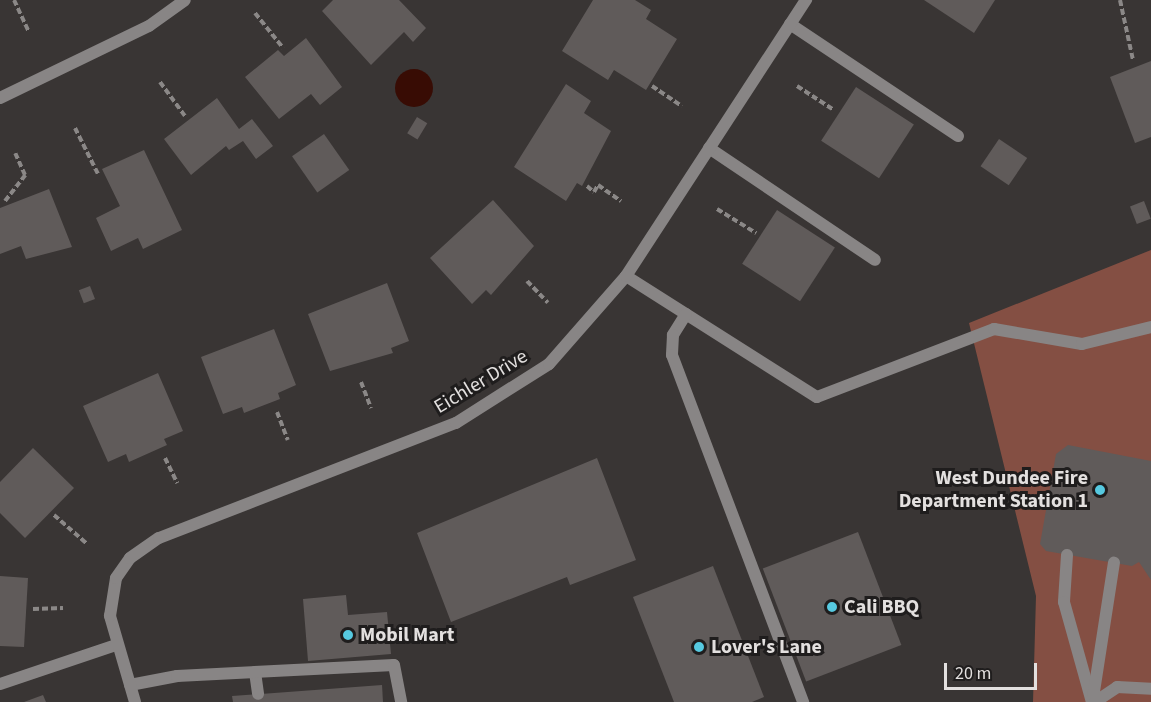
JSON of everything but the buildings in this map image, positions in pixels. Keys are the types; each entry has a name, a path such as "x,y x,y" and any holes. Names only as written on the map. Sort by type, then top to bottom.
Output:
{"street":[{"path":"0,98 149,27 185,0"},
{"name":"Eichler Drive","path":"135,702 116,645 110,616 112,590 123,567 143,547 480,411 556,357 626,276 806,0"},
{"path":"790,24 958,136"},
{"path":"709,148 875,260"},
{"path":"626,276 817,397 994,329 1082,344 1151,327"},
{"path":"686,314 673,335 672,355 803,702"},
{"path":"1067,555 1064,602 1093,702"},
{"path":"1093,702 1114,563"},
{"path":"0,684 116,645"},
{"path":"130,685 177,676 394,665 401,702"},
{"path":"255,672 258,694"},
{"path":"1093,702 1117,687 1151,689"}],"path":[{"path":"14,0 29,32"},
{"path":"1120,0 1133,60"},
{"path":"255,13 283,48"},
{"path":"160,82 185,116"},
{"path":"797,86 834,110"},
{"path":"652,87 682,106"},
{"path":"75,128 98,174"},
{"path":"5,201 25,175 15,153"},
{"path":"587,186 594,192 598,185 621,201"},
{"path":"717,209 756,233"},
{"path":"527,281 548,303"},
{"path":"361,382 371,408"},
{"path":"277,412 288,440"},
{"path":"165,458 177,483"},
{"path":"54,515 86,543"},
{"path":"33,609 63,608"}],"shaded area":[{"path":"414,69 427,75 433,88 427,101 414,107 401,101 395,88 401,75"},
{"path":"1151,250 1151,702 1033,702 1036,596 969,323"}],"place":[{"name":"West Dundee Fire Department Station 1","path":"1100,490"},
{"name":"Cali BBQ","path":"832,607"},
{"name":"Mobil Mart","path":"348,635"},
{"name":"Lover's Lane","path":"699,647"}]}
